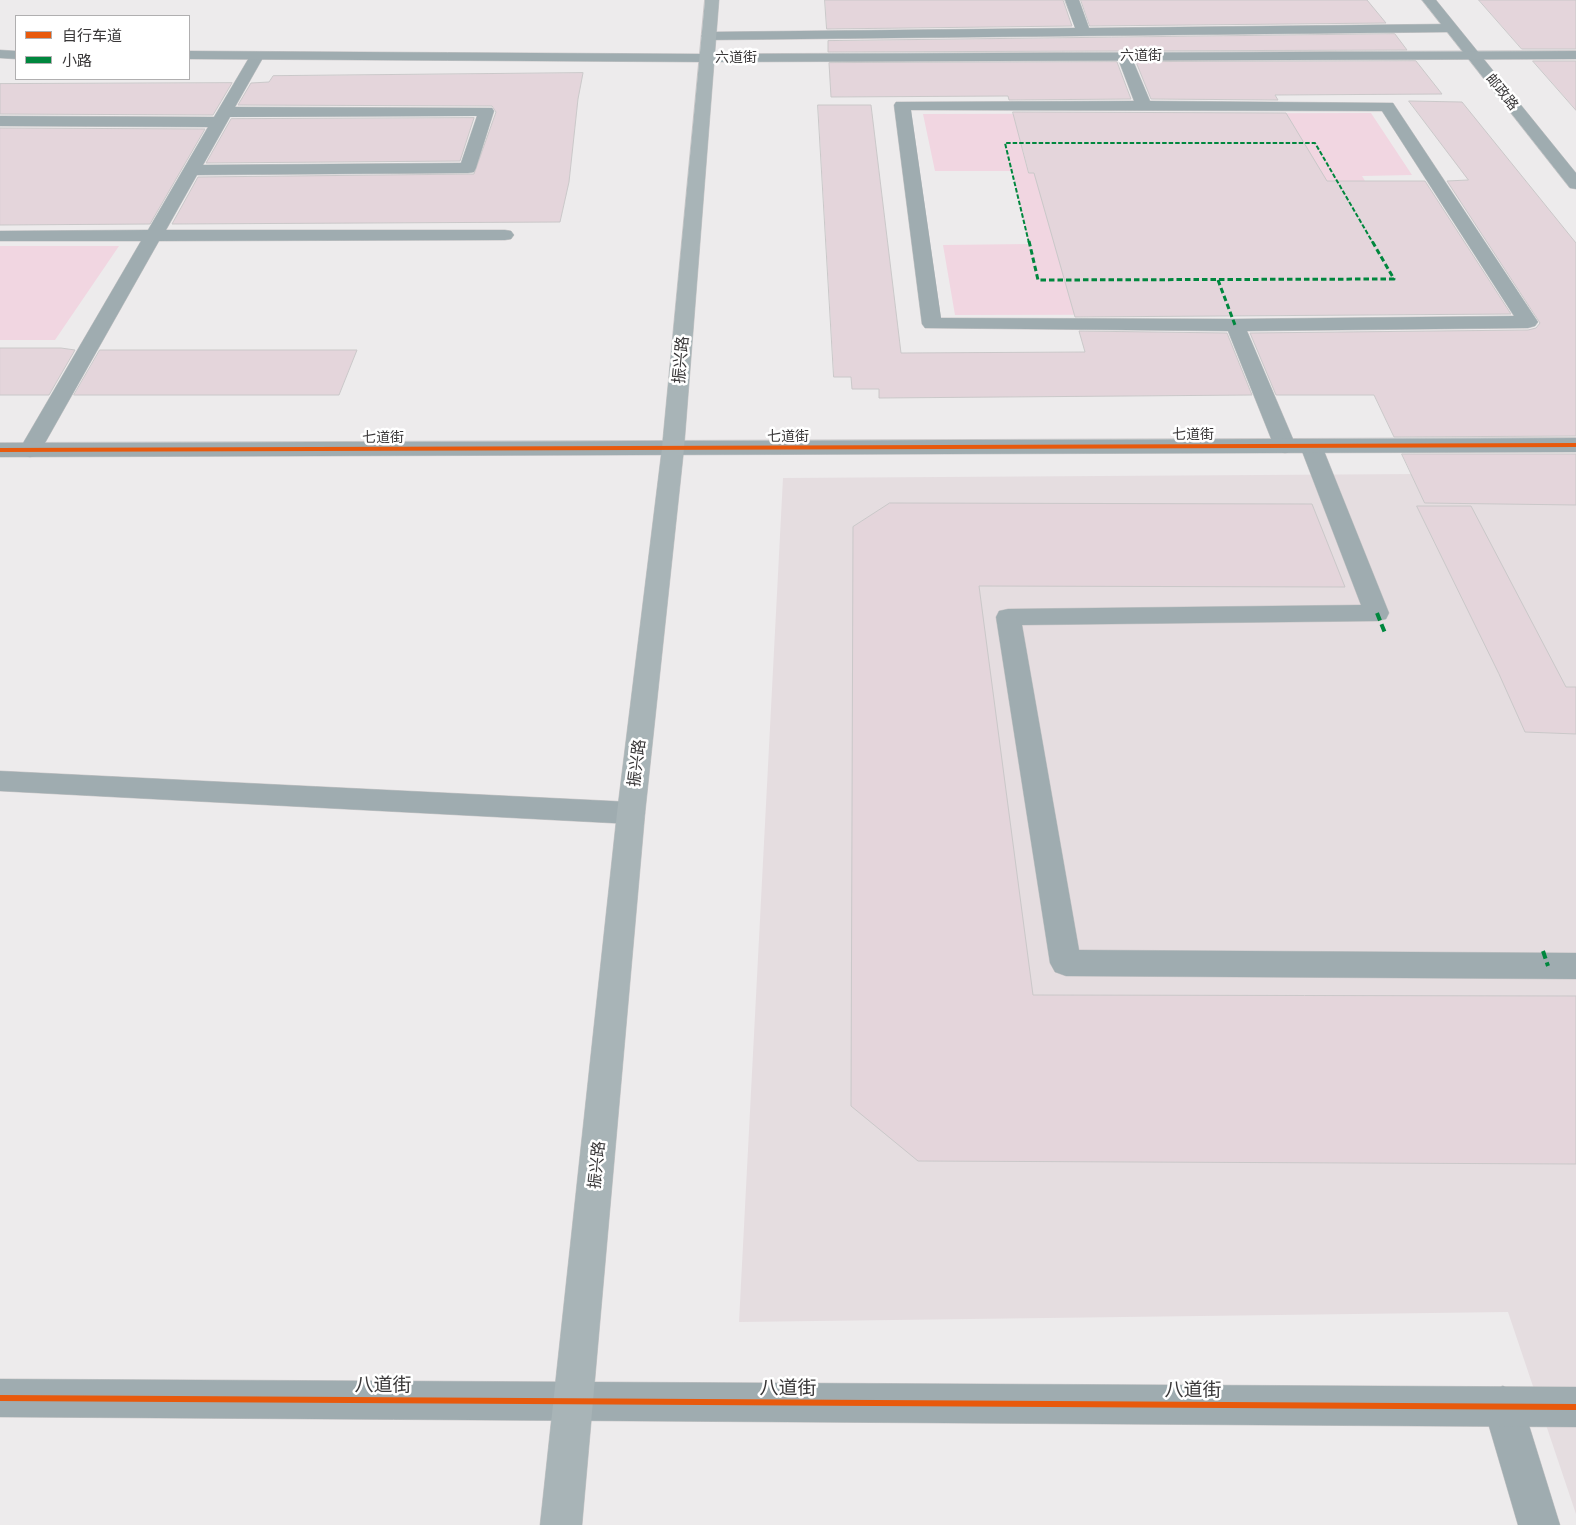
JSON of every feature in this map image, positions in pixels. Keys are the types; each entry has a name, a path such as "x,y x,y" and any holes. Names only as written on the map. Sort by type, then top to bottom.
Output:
{"main road":[{"name":"振兴路","path":"561,1525 631,813 673,448 712,0"}],"street":[{"path":"1072,0 1084,33"},
{"name":"邮政路","path":"1429,0 1576,184"},
{"path":"190,55 257,56 707,47 1084,33 1452,28"},
{"name":"六道街","path":"707,47 1124,56 1576,55"},
{"path":"0,54 15,54"},
{"path":"30,450 257,56"},
{"path":"1124,56 1144,105"},
{"path":"902,105 1387,106 1528,322 1235,325 932,324 902,105"},
{"path":"0,122 486,111 468,168 192,170"},
{"path":"0,236 505,235"},
{"path":"1235,325 1298,446 1377,613 1008,617 1066,963 1576,966"},
{"name":"七道街","path":"0,450 1576,445"},
{"path":"0,781 631,813"},
{"name":"八道街","path":"0,1398 1576,1407"},
{"path":"1503,1406 1539,1525"}],"shaded area":[{"path":"1371,113 1412,175 1362,176 1425,276 1507,314 955,315 943,245 1029,244 1012,171 935,171 923,114","holes":["1022,148 1321,172 1029,173"]},
{"path":"0,246 119,246 55,340 0,340"},
{"path":"1576,473 1576,1514 1508,1312 739,1322 783,478"}],"building":[{"path":"825,0 1063,0 1072,26 827,29"},
{"path":"1081,0 1367,0 1386,23 1090,26"},
{"path":"1479,0 1576,0 1576,49 1522,49"},
{"path":"1395,34 1407,50 828,52 828,41"},
{"path":"1416,61 1442,94 1275,95 1278,100 1151,99 1136,62"},
{"path":"1533,61 1576,61 1576,110"},
{"path":"1117,62 1131,99 1009,100 1008,96 831,97 829,63"},
{"path":"583,73 578,99 569,182 560,222 172,224 198,177 474,174 496,112 492,106 238,105 251,83 269,82 273,76"},
{"path":"232,83 213,115 0,114 0,84"},
{"path":"1409,101 1462,102 1576,243 1576,436 1394,437 1374,395 1276,395 1250,333 1528,330 1536,328 1540,323 1447,181 1468,180"},
{"path":"818,105 871,105 901,353 1085,352 1079,331 1227,333 1252,395 879,398 879,389 852,389 851,377 834,377"},
{"path":"1013,112 1286,113 1327,181 1425,181 1511,314 1075,317 1034,173 1029,173"},
{"path":"474,118 460,161 206,163 231,119"},
{"path":"0,128 205,129 150,224 0,225"},
{"path":"0,348 61,348 75,350 49,395 0,395"},
{"path":"100,350 357,350 339,395 74,395"},
{"path":"1402,454 1576,454 1576,505 1425,503"},
{"path":"890,503 1312,504 1345,587 979,586 1033,995 1576,996 1576,1164 918,1161 851,1106 853,527"},
{"path":"1417,506 1471,506 1566,687 1576,687 1576,734 1525,732 1499,674"}],"marked path":[{"path":"1005,143 1315,143 1394,279 1038,280 1005,143"},
{"path":"1218,280 1235,325"},
{"path":"1377,613 1385,633"},
{"path":"1543,951 1548,966"}],"cycle path":[{"path":"0,450 1576,445"},
{"path":"0,1398 1576,1407"}]}
